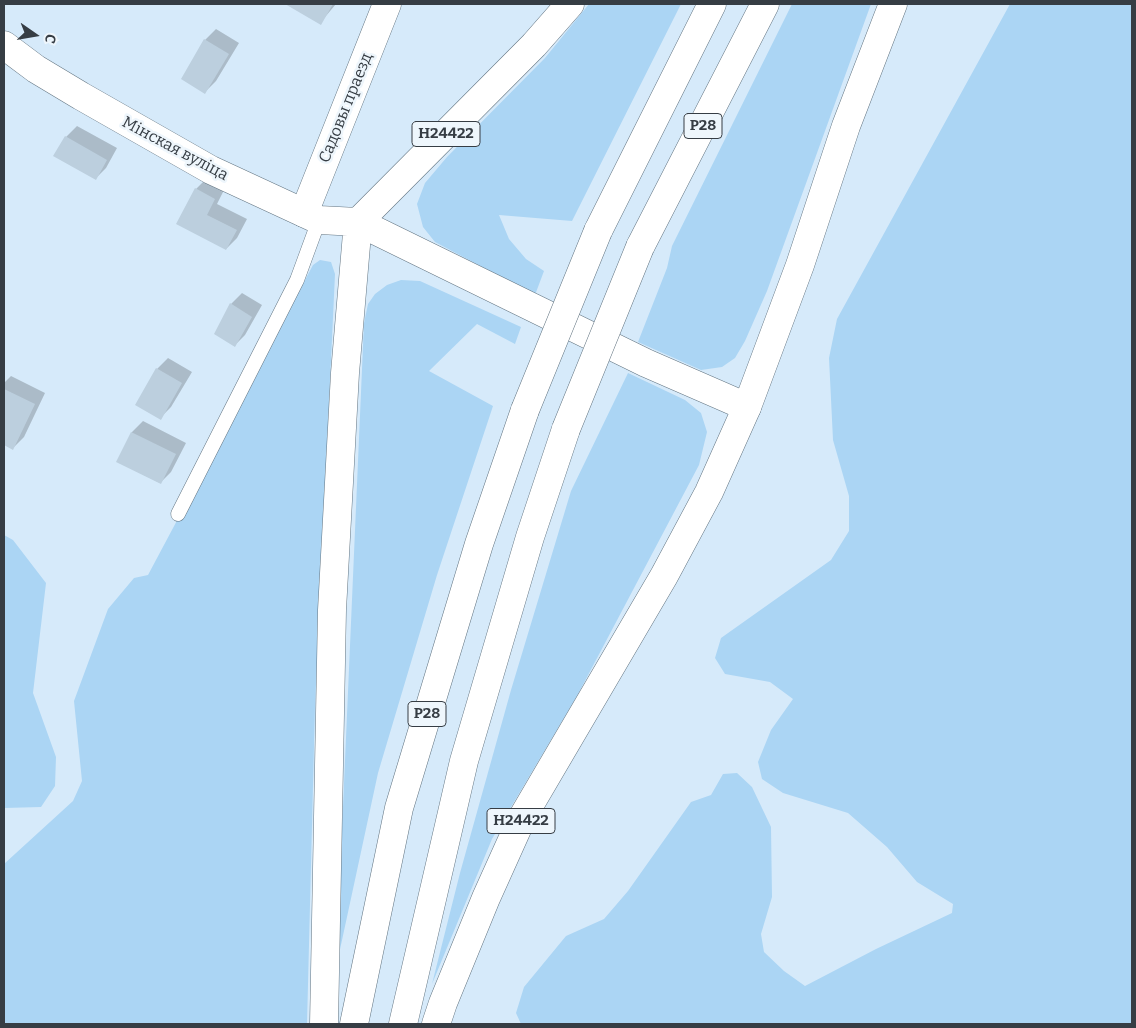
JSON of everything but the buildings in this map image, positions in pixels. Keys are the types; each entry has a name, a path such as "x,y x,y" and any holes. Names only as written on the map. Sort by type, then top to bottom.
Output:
{"main road":[{"name":"Садовы праезд","path":"311,216 387,4"},
{"name":"Н24422","path":"358,222 534,45 570,4"},
{"name":"Р28","path":"354,1024 399,808 479,544 525,410 598,231 712,4"},
{"name":"Р28","path":"403,1024 464,761 530,537 566,429 640,248 765,4"},
{"name":"Н24422","path":"436,1024 442,1003 522,818 664,576 709,492 747,407 800,266 846,126 893,4"},
{"name":"Мінская вуліца","path":"4,46 36,69 142,133 212,170 311,216 358,222"},
{"path":"324,1024 332,610 346,373 358,222 646,363 747,407"}],"lane":[{"path":"178,514 297,280 311,216"}],"shaded area":[{"path":"589,4 681,4 572,221 499,215 509,239 526,259 544,271 535,295 435,242 423,227 417,204 425,183 447,157 545,58"},
{"path":"792,4 871,4 767,291 745,341 735,358 722,367 701,370 638,342 667,268 672,246"},
{"path":"1010,4 1132,4 1132,1024 521,1024 516,1013 524,987 566,936 604,919 628,891 691,802 711,795 723,774 737,773 752,787 771,827 772,897 761,934 764,952 784,971 805,986 876,949 952,913 953,904 917,882 887,847 848,813 783,793 762,779 758,762 771,730 793,699 770,682 725,674 715,658 721,638 831,560 849,531 849,496 833,440 829,358 837,319"},
{"path":"320,260 331,262 335,274 315,706 307,1024 4,1024 4,864 73,801 82,781 74,701 108,609 134,578 148,575 313,265"},
{"path":"401,280 420,281 521,327 515,344 477,324 429,371 493,406 437,575 378,773 336,968 364,323 368,304 375,294 387,285"},
{"path":"628,373 685,400 701,413 707,432 699,465 577,696 492,839 432,984 460,873 511,690 571,491"},
{"path":"4,535 13,540 46,583 33,693 56,757 55,786 41,807 4,808"}]}
